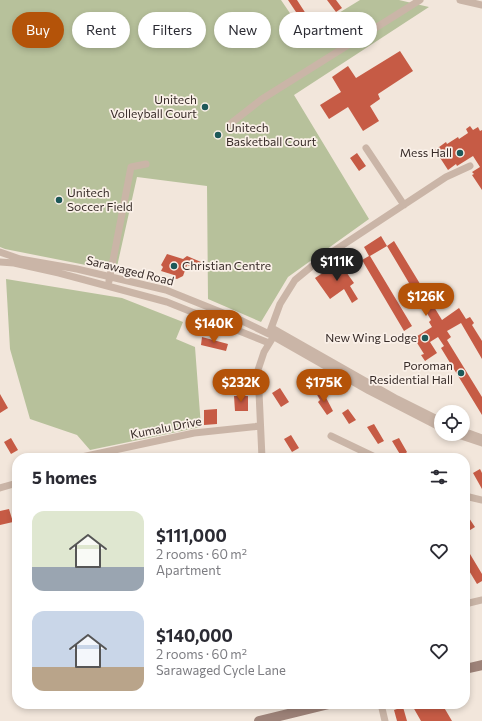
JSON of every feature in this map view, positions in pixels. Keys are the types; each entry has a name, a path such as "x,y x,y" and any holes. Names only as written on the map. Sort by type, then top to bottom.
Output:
{"main road":[{"path":"470,668 482,665"},
{"path":"259,721 308,709"}],"street":[{"path":"230,124 262,99 420,0"},
{"path":"460,0 482,5"},
{"path":"366,148 404,205"},
{"path":"108,285 131,167 146,164"},
{"path":"262,453 258,370 269,343 280,304 295,280 317,262 404,205 446,178 470,166"},
{"name":"Sarawaged Road","path":"0,252 20,259 77,269 166,290 271,333 369,391 434,424"},
{"path":"0,262 14,263 108,285 167,302 269,343"},
{"path":"271,333 397,400 434,418"},
{"name":"Kumalu Drive","path":"100,453 194,433 260,426"},
{"path":"470,434 482,438"},
{"path":"331,436 367,453"},
{"path":"470,439 482,443"},
{"path":"0,488 12,484"},
{"path":"470,497 482,500"},
{"path":"470,603 482,600"},
{"path":"382,709 385,721"}],"green space":[{"path":"0,0 281,0 289,12 279,12 279,48 366,48 294,95 369,219 288,277 261,322 208,299 207,186 137,177 116,271 0,247"},
{"path":"360,0 399,0 429,7 377,41 377,12 340,12"},
{"path":"6,279 122,298 183,322 176,339 195,347 201,427 90,450 77,435 30,419 10,349"}],"building":[{"path":"288,0 297,0 305,12 296,12"},
{"path":"327,0 336,0 342,8 336,12"},
{"path":"400,51 413,71 378,94 380,99 370,106 379,121 363,131 348,107 329,119 320,105 341,92 332,77 348,66 356,78"},
{"path":"470,126 473,130 478,127 480,131 482,130 482,190 472,175 474,174 472,172 480,167 473,156 457,166 456,164 448,170 435,150 446,142 447,144 468,133 466,129"},
{"path":"357,153 366,166 359,171 350,158"},
{"path":"381,236 387,246 370,256 412,326 404,331 362,260 369,256 364,247"},
{"path":"394,241 442,320 459,308 466,319 470,317 474,323 472,325 482,341 482,359 461,323 447,331 451,337 447,340 482,397 482,415 441,348 444,346 438,337 430,342 437,353 425,361 421,355 424,354 414,338 432,327 429,322 431,320 387,246"},
{"name":"Christian Centre","path":"167,254 183,259 187,256 201,262 198,270 187,265 183,276 177,279 173,278 174,275 161,271 163,267 161,265"},
{"path":"339,262 354,283 350,286 358,299 352,303 344,289 330,299 315,278"},
{"path":"202,337 228,344 226,351 201,345"},
{"path":"235,369 248,369 248,384 235,384"},
{"path":"280,388 289,402 281,407 272,393"},
{"path":"322,390 333,411 327,415 318,402 320,400 316,393"},
{"path":"0,394 8,408 0,413"},
{"path":"234,396 248,396 248,411 235,411"},
{"path":"217,409 217,424 204,425 204,410"},
{"path":"348,409 356,420 349,424 342,413"},
{"path":"374,424 384,441 378,444 367,427"},
{"path":"291,435 299,448 292,452 284,439"},
{"path":"11,438 18,450 11,454 4,442"},
{"path":"399,438 407,452 399,453 392,441"},
{"path":"480,469 482,473 482,489 473,473"},
{"path":"9,509 12,522 0,525 0,511"},
{"path":"470,520 475,527 470,530"},
{"path":"470,554 482,574 482,581 477,584 470,572"},
{"path":"404,709 407,721 397,721 394,710"},
{"path":"414,709 445,709 452,721 421,721"}],"place":[{"name":"Unitech Volleyball Court","path":"205,107"},
{"name":"Unitech Basketball Court","path":"218,135"},
{"name":"Mess Hall","path":"460,153"},
{"name":"Unitech Soccer Field","path":"59,200"},
{"name":"Christian Centre","path":"174,266"},
{"name":"New Wing Lodge","path":"425,338"},
{"name":"Poroman Residential Hall","path":"461,373"}]}
